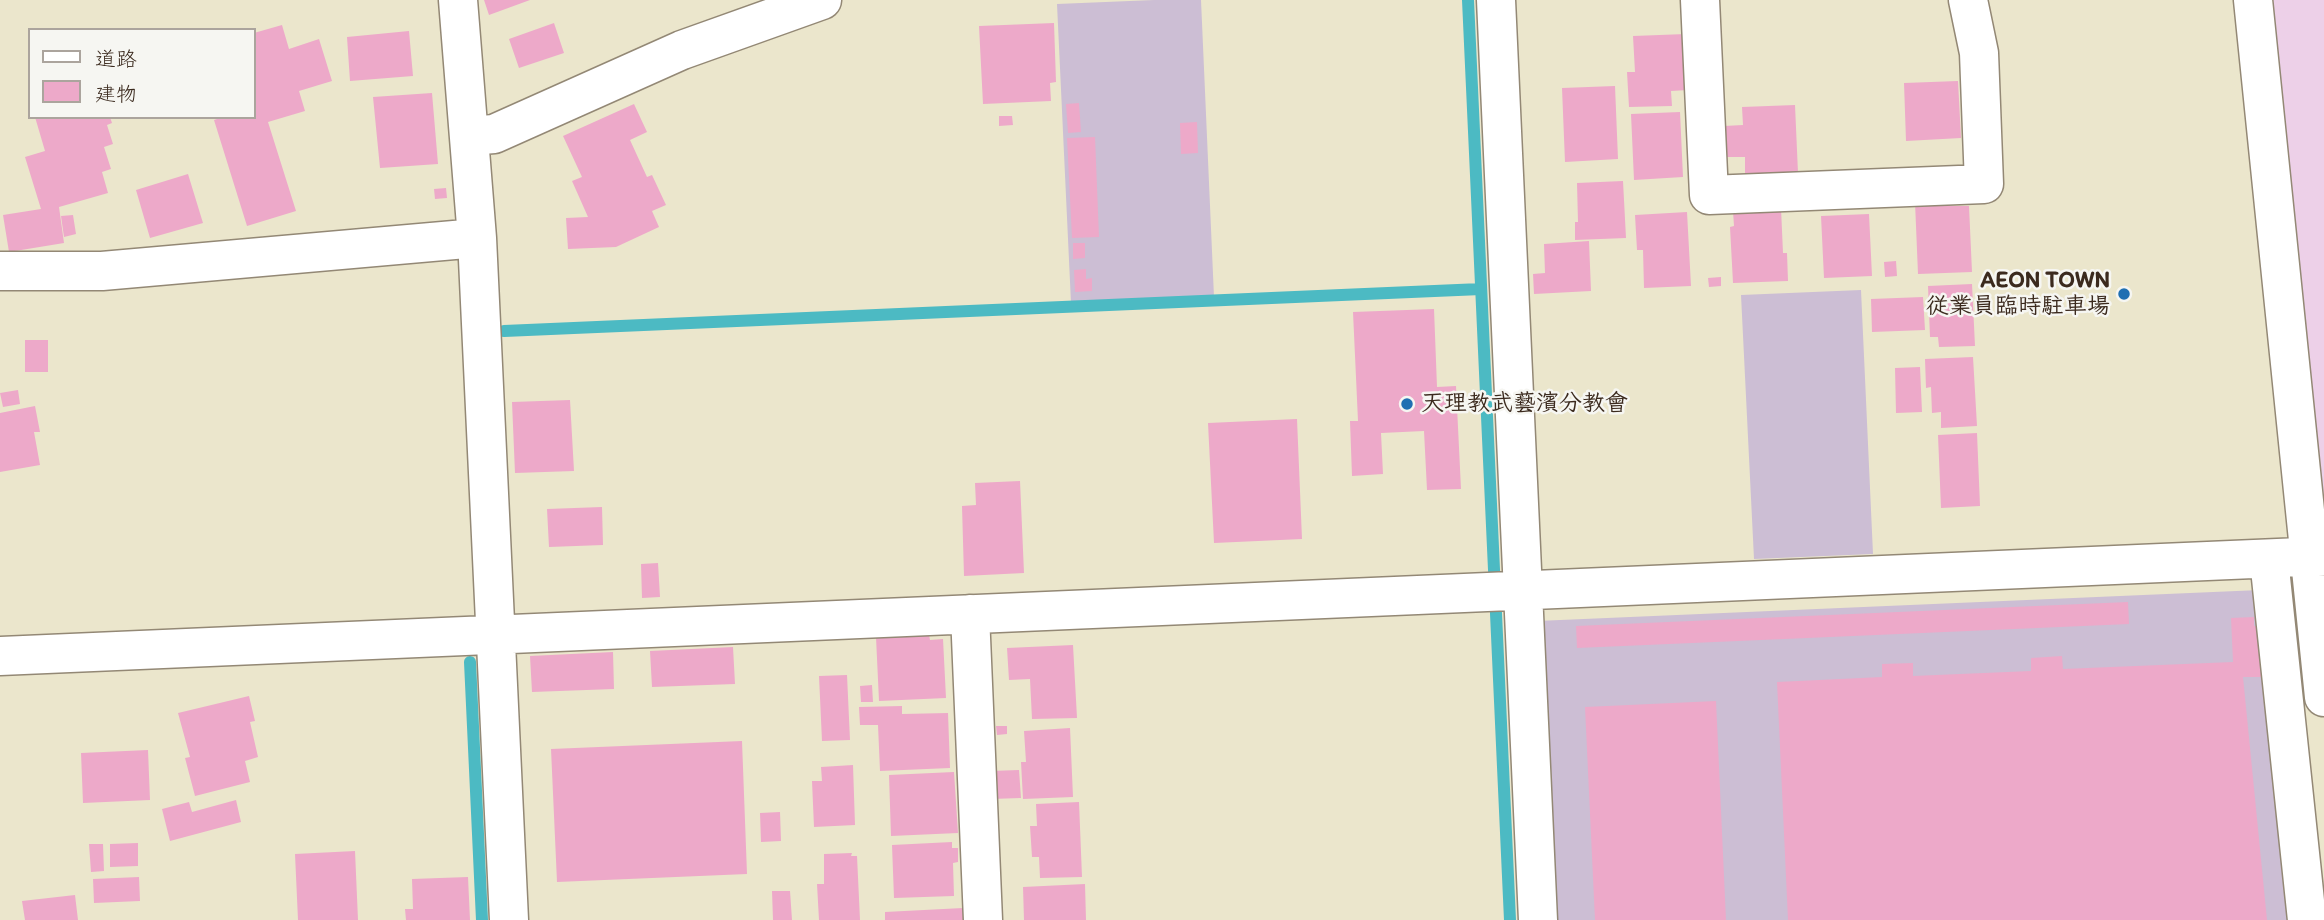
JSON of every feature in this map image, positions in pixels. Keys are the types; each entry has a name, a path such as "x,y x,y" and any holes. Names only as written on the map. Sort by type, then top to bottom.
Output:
{"street":[{"path":"458,0 477,238 509,920"},
{"path":"469,136 494,134 681,50 822,0"},
{"path":"1496,0 1504,591 1538,920"},
{"path":"1700,0 1709,195 1984,184 1979,52 1968,0"},
{"path":"2253,0 2317,556 2324,696"},
{"path":"0,271 102,271 477,238"},
{"path":"0,656 2317,556"},
{"path":"2269,559 2307,920"},
{"path":"970,614 983,920"}],"shaded area":[{"path":"1201,0 1214,297 1071,303 1057,4"},
{"path":"2268,0 2324,0 2324,538"},
{"path":"1861,290 1873,554 1754,559 1741,295"},
{"path":"2260,590 2295,920 1550,920 1537,621"}],"building":[{"path":"484,0 530,0 489,15"},
{"path":"554,23 564,53 519,68 509,39"},
{"path":"1054,23 1056,82 1050,83 1051,101 983,104 979,26"},
{"path":"282,25 289,49 319,39 332,81 299,91 305,111 268,122 296,211 247,226 214,120 256,119 256,32"},
{"path":"409,31 413,76 350,81 347,37"},
{"path":"1686,34 1688,90 1671,91 1672,106 1629,107 1627,72 1635,72 1633,36"},
{"path":"1958,81 1961,138 1906,141 1904,83"},
{"path":"1615,86 1618,159 1565,162 1562,88"},
{"path":"432,93 438,164 380,168 373,97"},
{"path":"1079,103 1081,132 1068,133 1066,104"},
{"path":"634,104 647,132 630,140 647,177 652,175 666,205 652,211 659,227 616,247 568,249 566,218 588,217 572,181 582,177 563,136"},
{"path":"1795,105 1798,173 1745,175 1745,157 1725,157 1724,126 1743,125 1742,107"},
{"path":"1680,112 1683,177 1634,180 1631,114"},
{"path":"999,116 1012,116 1013,125 999,126"},
{"path":"36,119 111,119 112,123 107,125 113,144 104,147 111,169 102,172 108,193 59,207 64,243 9,252 3,215 41,209 25,157 45,151"},
{"path":"1197,122 1198,153 1181,154 1180,123"},
{"path":"1095,137 1099,237 1072,238 1067,138"},
{"path":"188,174 203,223 150,238 136,190"},
{"path":"1623,181 1626,238 1575,240 1575,222 1578,222 1577,183"},
{"path":"446,188 447,198 435,199 434,189"},
{"path":"1950,201 1950,206 1969,206 1972,272 1918,274 1915,202"},
{"path":"1781,208 1783,253 1787,253 1788,281 1733,283 1730,227 1734,226 1733,211"},
{"path":"1687,212 1691,286 1644,288 1643,250 1637,250 1635,215"},
{"path":"1869,214 1872,276 1824,278 1821,216"},
{"path":"73,215 76,234 64,237 61,216"},
{"path":"1589,241 1591,291 1534,294 1533,274 1545,273 1544,244"},
{"path":"1073,243 1085,243 1085,258 1073,259"},
{"path":"1896,261 1897,276 1885,277 1884,262"},
{"path":"1086,269 1086,279 1092,278 1092,291 1075,292 1074,270"},
{"path":"1721,277 1721,286 1709,287 1708,278"},
{"path":"1972,284 1975,346 1939,347 1938,337 1930,337 1928,286"},
{"path":"1923,297 1925,330 1872,332 1871,299"},
{"name":"天理教武藝濱分教會","path":"1434,309 1437,387 1456,386 1461,489 1427,490 1424,431 1381,433 1383,474 1352,476 1350,421 1358,421 1353,312"},
{"path":"25,340 48,340 48,372 25,372"},
{"path":"1973,357 1977,426 1941,428 1941,412 1932,413 1931,387 1926,388 1925,359"},
{"path":"1920,367 1922,412 1896,413 1895,368"},
{"path":"18,390 20,404 3,407 0,393"},
{"path":"570,400 574,471 515,473 512,402"},
{"path":"35,406 40,432 34,432 40,465 0,472 0,413"},
{"path":"1297,419 1302,539 1214,543 1208,423"},
{"path":"1977,433 1980,506 1941,508 1938,435"},
{"path":"1020,481 1024,573 964,576 962,506 976,505 975,483"},
{"path":"602,507 603,545 549,547 547,509"},
{"path":"658,563 660,597 642,598 641,564"},
{"path":"2128,602 2129,624 1577,648 1576,626"},
{"path":"2254,617 2254,626 2263,626 2266,677 2243,677 2267,920 1788,920 1777,682 1882,677 1882,664 1913,663 1913,676 2031,671 2031,658 2062,656 2063,669 2233,662 2231,618"},
{"path":"929,635 930,640 943,639 946,698 879,701 876,637"},
{"path":"1073,645 1077,718 1032,719 1030,679 1009,680 1007,648"},
{"path":"733,647 735,684 652,687 650,651"},
{"path":"613,652 614,689 532,692 530,656"},
{"path":"847,675 850,740 822,741 819,676"},
{"path":"872,685 873,702 861,702 860,686"},
{"path":"249,696 255,721 250,722 258,757 245,761 250,782 195,796 185,758 190,757 178,713"},
{"path":"1716,701 1726,920 1595,920 1585,707"},
{"path":"902,706 902,714 948,713 950,768 880,771 878,725 860,725 859,707"},
{"path":"996,726 1007,726 1007,734 997,735"},
{"path":"1070,728 1073,797 1023,799 1021,762 1026,762 1024,731"},
{"path":"742,741 747,874 557,882 551,749"},
{"path":"148,750 150,800 83,803 81,753"},
{"path":"853,765 855,825 814,827 812,781 822,781 821,767"},
{"path":"1019,770 1021,798 991,799 990,771"},
{"path":"954,772 958,833 891,836 889,775"},
{"path":"236,800 241,822 170,841 162,809 189,802 192,812"},
{"path":"1079,802 1082,877 1040,878 1039,857 1032,857 1030,826 1037,826 1036,804"},
{"path":"780,812 781,841 761,842 760,813"},
{"path":"952,842 952,848 958,848 958,862 953,863 954,896 894,898 892,845"},
{"path":"138,843 138,866 110,867 110,844"},
{"path":"89,844 103,844 104,871 91,872"},
{"path":"355,851 358,920 298,920 295,854"},
{"path":"852,853 851,856 857,856 860,920 819,920 817,884 824,884 824,854"},
{"path":"139,877 140,901 94,903 93,879"},
{"path":"468,877 470,920 406,920 405,909 413,909 412,879"},
{"path":"1085,884 1086,920 1024,920 1023,887"},
{"path":"772,891 790,891 792,920 773,920"},
{"path":"75,895 78,920 25,920 22,901"},
{"path":"963,908 963,920 885,920 885,912"}],"waterway":[{"path":"1468,0 1510,920"},
{"path":"504,331 1481,289"},
{"path":"470,662 482,920"}],"place":[{"name":"AEON TOWN 従業員臨時駐車場","path":"2124,294"},
{"name":"天理教武藝濱分教會","path":"1407,404"}]}
